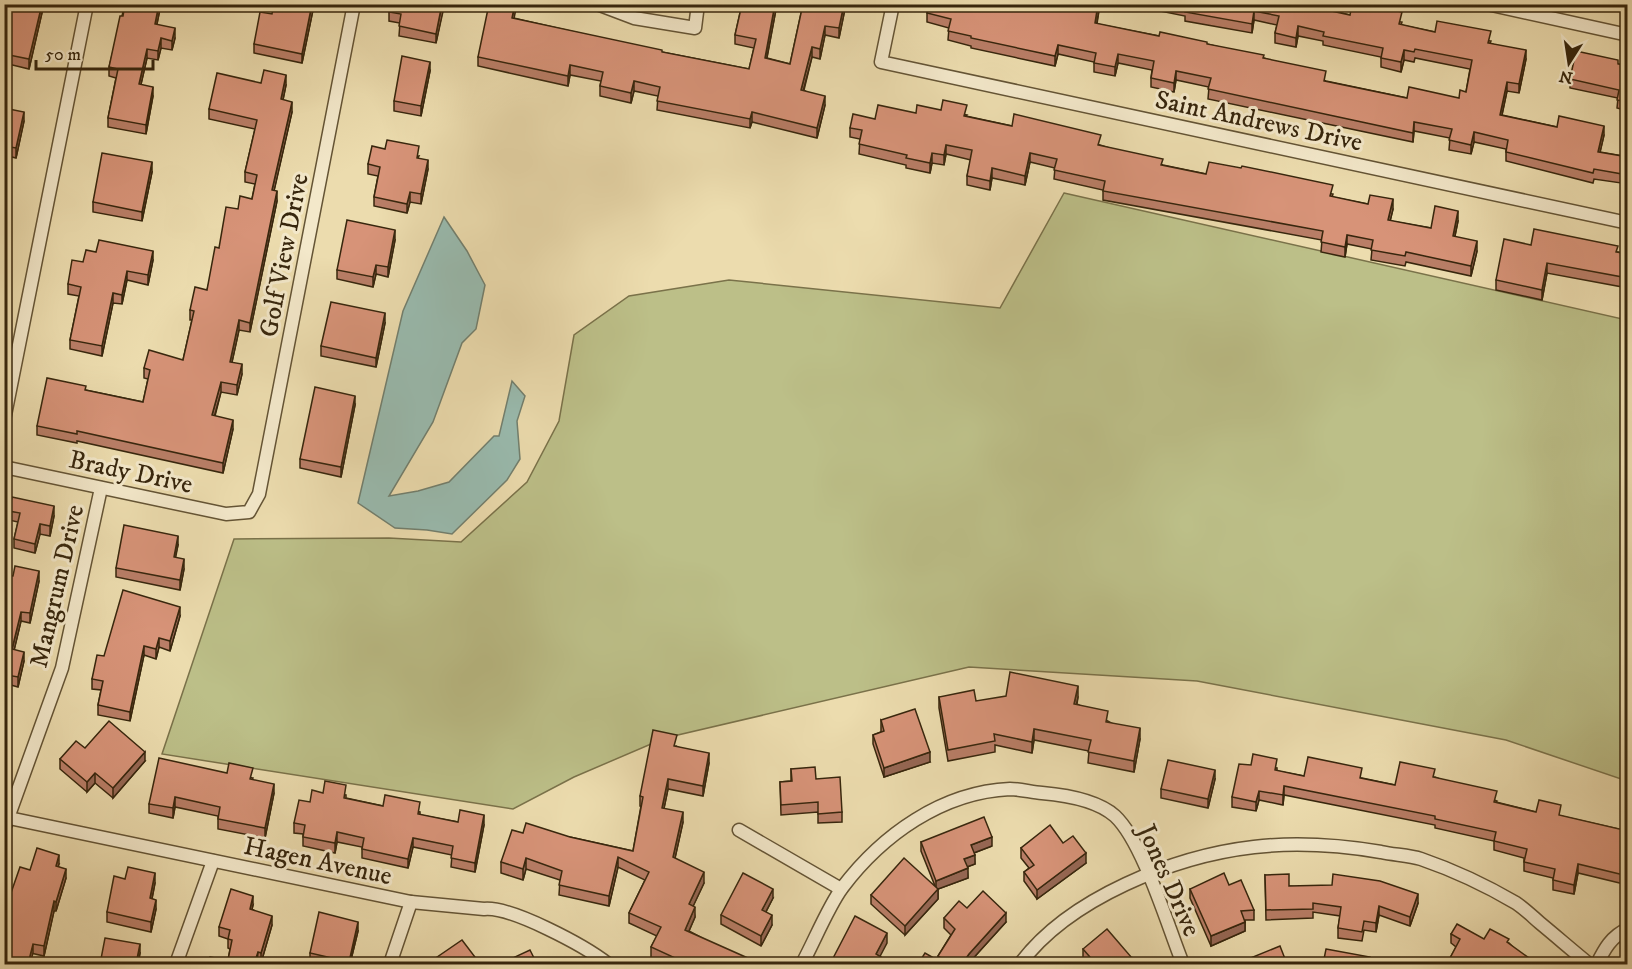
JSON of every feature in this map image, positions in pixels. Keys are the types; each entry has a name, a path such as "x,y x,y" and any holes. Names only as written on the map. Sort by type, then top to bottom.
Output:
{"street":[{"path":"4,420 87,4"},
{"name":"Golf View Drive","path":"249,512 259,494 354,4"},
{"path":"597,4 634,18 695,28 698,4"},
{"name":"Saint Andrews Drive","path":"893,4 881,62 1628,223"},
{"path":"1487,4 1628,34"},
{"name":"Brady Drive","path":"4,467 226,514 249,512"},
{"name":"Mangrum Drive","path":"7,823 62,668 101,488"},
{"name":"Jones Drive","path":"802,964 841,889 873,853 895,833 915,819 944,805 975,794 1011,789 1059,795 1092,804 1114,815 1131,836 1183,964"},
{"name":"Hagen Avenue","path":"7,823 339,885 411,902 483,909 495,908 560,935 606,964"},
{"path":"739,830 841,889"},
{"path":"1020,964 1068,919 1102,896 1148,874 1202,857 1254,847 1287,845 1340,845 1421,860 1472,880 1517,904 1589,964"},
{"path":"176,964 213,861"},
{"path":"390,964 411,902"},
{"path":"1597,964 1606,945 1628,929"}],"green space":[{"path":"1064,193 1627,320 1627,781 1506,740 1197,681 969,667 665,738 574,777 513,809 162,754 234,539 389,538 461,542 527,482 559,421 574,335 629,296 729,280 1000,308"}],"water":[{"path":"444,217 467,251 485,285 476,329 462,343 433,422 389,496 449,482 494,436 499,436 512,381 525,396 517,421 520,459 507,480 452,534 395,528 358,503 403,311"}],"building":[{"path":"11,4 42,4 29,59 4,54 4,31"},
{"path":"125,4 159,4 155,24 175,28 172,41 161,38 158,51 147,49 139,84 153,87 146,125 108,118 118,69 109,67 120,16 123,16"},
{"path":"274,4 312,4 302,54 254,44 260,12 272,14"},
{"path":"391,4 442,4 436,34 399,26 401,14 389,12"},
{"path":"489,4 515,4 512,18 749,69 756,39 735,35 742,4 775,4 765,58 790,64 803,4 844,4 839,28 825,26 820,49 812,47 801,90 825,96 817,128 752,112 750,119 657,101 660,87 634,81 631,93 600,86 603,72 570,65 568,76 478,57"},
{"path":"929,4 1040,4 1063,9 1064,4 1098,4 1095,23 1159,36 1160,32 1264,55 1263,58 1326,71 1324,81 1407,98 1409,87 1459,98 1460,90 1466,92 1472,60 1415,49 1414,52 1404,50 1401,62 1381,58 1383,48 1323,36 1324,32 1298,26 1296,38 1275,33 1279,16 1254,11 1252,24 1185,12 1186,7 1172,4 1323,4 1322,9 1350,15 1352,4 1365,4 1402,12 1399,24 1435,32 1437,21 1491,31 1488,43 1526,50 1519,84 1507,82 1500,115 1557,127 1559,116 1604,126 1598,152 1628,157 1628,175 1594,169 1593,173 1506,152 1508,140 1474,132 1471,145 1449,140 1452,129 1414,122 1413,133 1208,89 1211,78 1176,71 1174,83 1151,78 1154,61 1118,54 1115,67 1094,63 1096,53 1058,45 1055,56 971,38 971,36 948,31 951,19 927,13"},
{"path":"1576,51 1618,60 1618,64 1628,66 1628,102 1617,100 1619,90 1570,79"},
{"path":"402,56 430,62 421,106 394,101"},
{"path":"264,70 286,75 281,99 292,102 272,190 277,191 250,323 239,320 230,362 242,364 237,385 221,382 212,415 233,420 223,463 77,431 77,434 37,426 47,378 86,386 85,390 143,402 150,370 144,368 149,350 183,360 194,311 190,310 195,287 207,290 215,247 219,248 226,207 238,209 240,196 252,199 257,175 245,172 257,120 209,109 217,73 261,83"},
{"path":"943,100 967,105 964,116 1012,126 1014,114 1101,135 1098,145 1163,159 1161,165 1206,174 1209,162 1241,168 1242,166 1333,185 1330,196 1368,204 1370,195 1393,199 1388,220 1431,228 1435,206 1458,211 1453,236 1477,241 1471,266 1406,252 1405,256 1371,250 1373,240 1347,235 1345,247 1321,242 1323,231 1103,191 1105,181 1054,170 1057,159 1030,153 1025,176 992,168 990,181 967,176 972,150 946,145 944,155 932,153 930,163 859,144 862,130 850,128 853,114 875,119 878,105 916,113 917,105 941,110"},
{"path":"4,108 24,112 16,148 4,146"},
{"path":"387,140 419,146 417,158 428,160 421,194 410,192 407,204 374,197 380,167 368,164 372,146 385,149"},
{"path":"102,153 152,162 142,212 93,202"},
{"path":"347,220 395,230 388,267 376,265 373,277 337,270"},
{"path":"1534,229 1618,246 1616,252 1628,254 1628,278 1547,263 1542,290 1496,280 1504,239 1531,245"},
{"path":"99,240 153,251 148,275 127,271 122,295 113,293 102,346 70,340 81,287 68,284 72,260 83,262 86,250 96,252"},
{"path":"331,302 385,313 376,358 321,346"},
{"path":"315,387 355,396 341,467 300,459"},
{"path":"12,497 54,506 50,526 40,524 35,544 14,539 20,513 9,511"},
{"path":"124,525 178,536 174,557 184,559 180,580 116,568"},
{"path":"15,566 39,571 30,613 21,612 12,649 24,652 18,677 7,675 4,686 4,575 13,576"},
{"path":"123,590 180,607 170,641 159,638 156,649 144,646 130,712 98,705 103,681 92,679 97,655 104,656"},
{"path":"1010,672 1078,686 1074,704 1108,711 1106,722 1140,728 1134,761 1088,752 1091,740 1034,729 1032,742 994,734 995,741 948,750 939,697 974,690 976,701 1006,696"},
{"path":"915,709 930,752 884,768 873,735 884,731 881,720"},
{"path":"109,721 145,752 113,788 95,773 87,782 60,759 76,741 85,748"},
{"path":"653,730 677,735 674,746 709,753 703,786 668,779 662,808 683,812 673,857 704,872 689,904 695,907 685,930 750,959 748,964 688,964 651,947 661,927 629,913 649,872 618,857 609,896 559,885 562,871 526,858 523,869 501,862 512,830 523,833 526,823 570,837 633,851 643,797 640,796"},
{"path":"1253,754 1277,759 1275,770 1304,776 1308,757 1362,768 1360,778 1395,785 1400,762 1435,769 1433,777 1497,791 1494,802 1536,812 1539,800 1561,805 1559,815 1628,831 1628,876 1578,864 1574,885 1553,880 1555,869 1524,862 1527,849 1494,841 1496,832 1435,819 1435,816 1284,786 1283,795 1259,791 1256,802 1232,797 1239,764 1251,765"},
{"path":"159,758 227,773 229,763 253,768 250,779 274,784 265,828 218,819 220,807 175,797 173,808 149,804"},
{"path":"1168,760 1215,770 1208,799 1161,789"},
{"path":"815,767 816,779 840,777 842,812 818,814 818,802 781,805 780,782 792,781 791,769"},
{"path":"325,781 346,785 344,798 383,806 385,795 420,802 418,814 458,822 460,810 484,815 475,863 451,858 453,846 413,838 408,859 362,849 364,838 337,832 335,843 303,837 305,825 294,823 299,800 310,802 312,790 323,793"},
{"path":"984,817 992,837 971,845 975,855 964,859 968,868 936,881 921,842"},
{"path":"1050,825 1063,843 1073,836 1086,853 1037,890 1024,872 1034,865 1021,848"},
{"path":"37,848 59,855 56,866 66,869 56,902 54,901 44,946 33,944 28,964 5,964 10,939 4,937 4,913 20,867 30,870"},
{"path":"904,858 938,889 905,926 871,895"},
{"path":"128,867 155,873 150,898 156,900 151,922 107,912 114,876 125,879"},
{"path":"743,873 773,889 762,910 772,915 761,936 721,915"},
{"path":"1224,873 1229,885 1241,880 1254,910 1241,911 1245,922 1211,936 1190,889"},
{"path":"1289,874 1289,886 1332,885 1333,874 1380,881 1418,894 1410,917 1379,906 1376,923 1364,921 1362,932 1338,928 1341,907 1313,903 1313,909 1266,910 1265,875"},
{"path":"231,889 253,896 250,909 272,916 261,953 258,952 254,964 208,964 210,957 228,960 232,940 228,939 230,930 219,927"},
{"path":"983,891 1006,913 962,964 918,964 925,953 939,961 941,958 938,956 955,929 944,918 959,901 967,908"},
{"path":"319,912 358,922 349,962 310,953"},
{"path":"855,916 887,933 876,954 886,960 884,964 830,964"},
{"path":"1457,924 1484,939 1490,929 1509,939 1507,942 1529,958 1524,964 1456,964 1449,960 1460,939 1451,934"},
{"path":"1107,929 1132,958 1123,964 1096,964 1083,949"},
{"path":"105,938 140,944 137,959 133,959 131,964 100,964"},
{"path":"462,940 478,961 474,964 427,964"},
{"path":"1280,946 1287,964 1236,964"},
{"path":"1326,949 1370,957 1369,964 1323,964"},
{"path":"530,950 537,964 500,964"}]}
